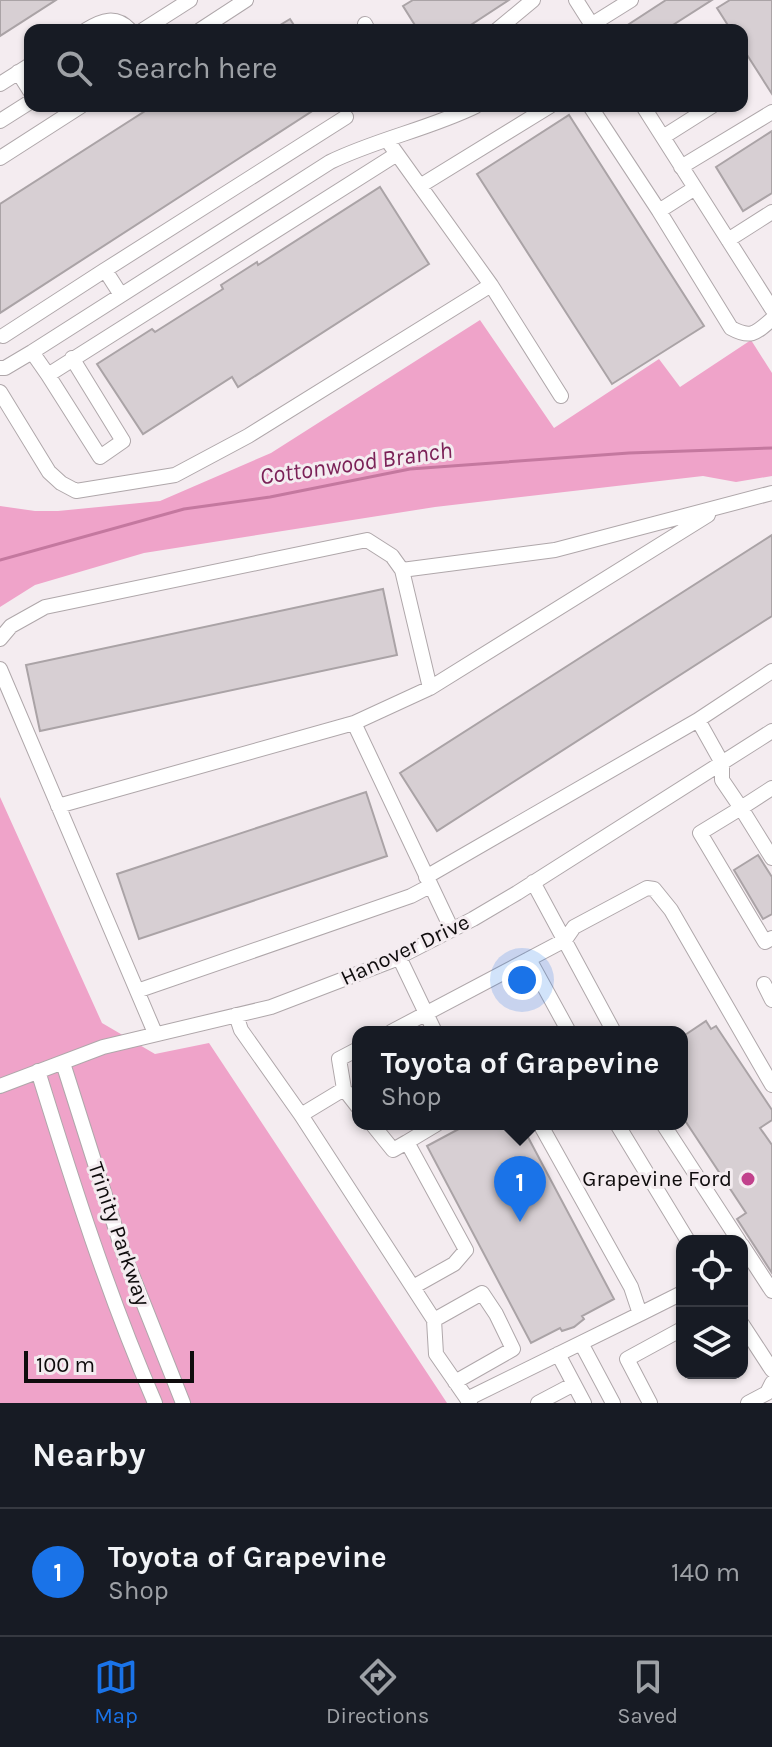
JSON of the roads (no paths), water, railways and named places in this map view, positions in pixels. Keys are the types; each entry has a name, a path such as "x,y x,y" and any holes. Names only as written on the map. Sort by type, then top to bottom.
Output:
{"street":[{"path":"152,24 190,0"},
{"path":"209,24 246,0"},
{"path":"504,24 533,0"},
{"path":"576,0 591,24"},
{"path":"598,24 631,0"},
{"path":"99,24 109,19 123,24"},
{"path":"0,84 24,69"},
{"path":"0,121 24,106"},
{"path":"0,158 72,112"},
{"path":"1,372 330,162 357,149 441,123 464,112"},
{"path":"420,186 540,112"},
{"path":"594,112 731,328 742,334 755,333 772,319"},
{"path":"647,112 772,309"},
{"path":"663,137 703,112"},
{"path":"681,167 772,112"},
{"path":"3,336 346,117"},
{"path":"387,140 491,285 561,396"},
{"path":"48,375 397,154"},
{"path":"244,182 270,233"},
{"path":"659,211 695,188"},
{"path":"728,240 772,212"},
{"path":"105,270 121,295"},
{"path":"0,392 49,472 76,491 175,475 248,436 491,285"},
{"path":"32,352 100,457 123,441 72,358"},
{"path":"402,570 555,550 772,493"},
{"path":"58,806 354,723 430,688 721,507"},
{"path":"0,639 11,626 45,607 367,540 392,556 402,570 430,688"},
{"path":"0,669 155,1033"},
{"path":"137,991 411,896 428,881 698,720 772,671"},
{"path":"698,720 722,763 722,780 772,858"},
{"path":"354,723 452,930"},
{"name":"Hanover Drive","path":"0,1086 103,1047 271,1007 399,957 533,882 772,731"},
{"path":"772,788 700,833 765,942 772,938"},
{"path":"533,882 611,1026"},
{"path":"403,1026 565,940 574,927 647,888 654,889 671,910 772,1085"},
{"path":"399,957 432,1026"},
{"path":"529,959 566,1026"},
{"path":"764,984 772,1000"},
{"path":"236,1015 241,1030 301,1115 434,1320 436,1354 468,1401 676,1296"},
{"path":"352,1052 339,1059 344,1089 352,1099"},
{"name":"Trinity Parkway","path":"63,1063 123,1252 183,1403"},
{"name":"Trinity Parkway","path":"38,1071 87,1229 128,1341 155,1403"},
{"path":"301,1115 344,1089"},
{"path":"377,1130 393,1150 427,1130"},
{"path":"543,1130 631,1287 640,1314"},
{"path":"621,1130 684,1235"},
{"path":"667,1130 736,1235"},
{"path":"407,1142 466,1250 454,1264 413,1287"},
{"path":"748,1254 772,1291"},
{"path":"434,1320 482,1293 513,1349 455,1382"},
{"path":"650,1403 627,1359 676,1332"},
{"path":"748,1333 772,1370"},
{"path":"581,1343 613,1403"},
{"path":"558,1354 584,1403"},
{"path":"748,1403 767,1393 772,1383"},
{"path":"538,1403 574,1384"}],"waterway":[{"name":"Cottonwood Branch","path":"0,560 184,509 270,497 410,469 629,453 772,448"}],"place":[{"name":"Grapevine Ford","path":"748,1179"},
{"name":"Toyota of Grapevine","path":"520,1222"}]}
